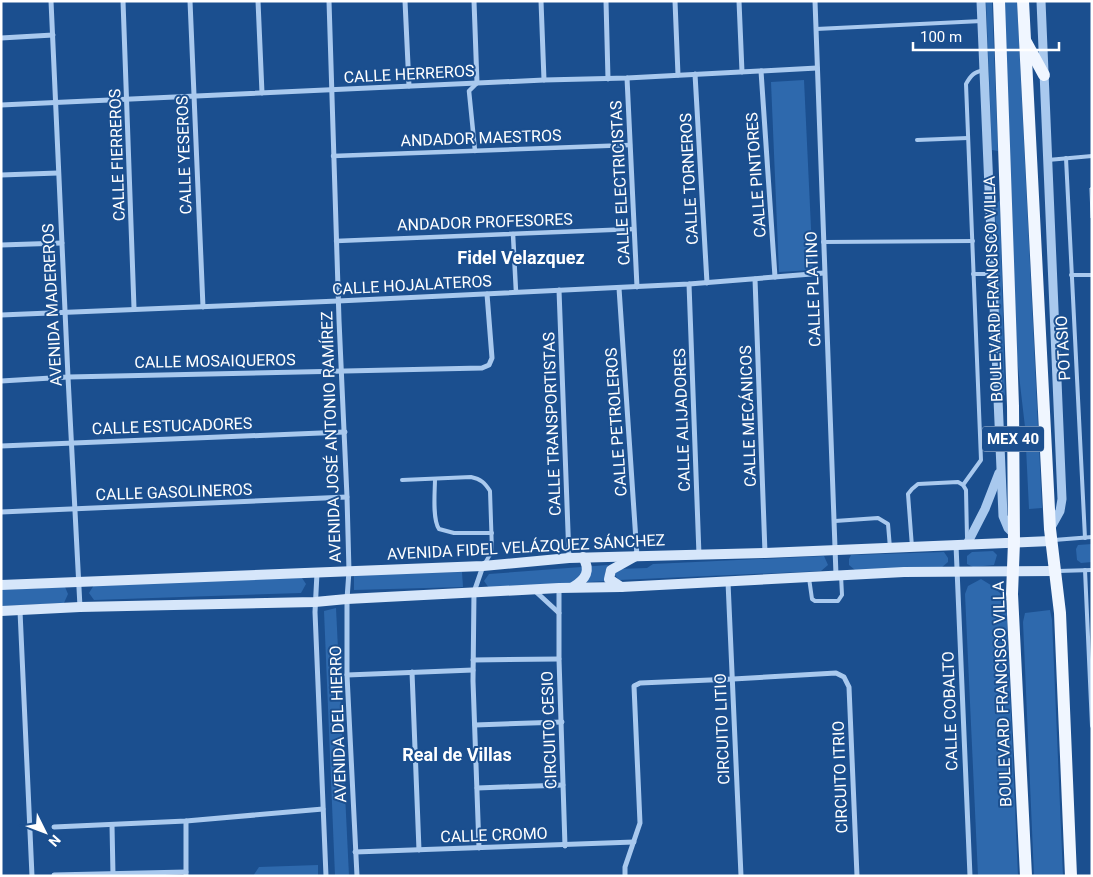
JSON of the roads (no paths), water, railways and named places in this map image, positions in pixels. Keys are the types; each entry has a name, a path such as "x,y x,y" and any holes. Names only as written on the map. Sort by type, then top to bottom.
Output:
{"main road":[{"name":"BOULEVARD FRANCISCO VILLA","path":"999,1 1012,371 1014,538 1012,594 1026,876"},
{"name":"MEX 40","path":"1023,1 1051,535 1060,613 1071,876"},
{"path":"1025,38 1044,75"},
{"name":"AVENIDA FIDEL VELÁZQUEZ SÁNCHEZ","path":"1,585 483,566 583,557 765,553 956,545 1051,535"},
{"path":"621,587 609,579 611,570 637,556"},
{"path":"574,587 581,582 586,574 587,565 583,557"},
{"path":"1,611 80,607 315,602 574,587 621,587 956,571 1054,571"}],"street":[{"name":"AVENIDA MADEREROS","path":"52,1 58,173 80,607"},
{"name":"CALLE FIERREROS","path":"123,1 134,308"},
{"name":"CALLE YESEROS","path":"190,1 203,307"},
{"path":"258,1 262,93"},
{"name":"AVENIDA JOSÉ ANTONIO RAMÍREZ","path":"329,1 338,301 345,432 348,571"},
{"path":"405,1 409,86"},
{"path":"474,1 477,84 470,91 476,151"},
{"path":"541,1 544,80"},
{"path":"606,1 608,79"},
{"path":"675,1 678,75"},
{"path":"739,1 742,72"},
{"name":"CALLE PLATINO","path":"815,1 835,550 838,576"},
{"path":"981,1 1000,470 1004,522 1014,538"},
{"path":"1041,1 1062,499 1060,511 1051,535"},
{"path":"1,38 53,36"},
{"name":"CALLE HERREROS","path":"1,105 56,104 544,80 608,79 817,68"},
{"name":"CALLE PINTORES","path":"761,71 775,277"},
{"name":"CALLE TORNEROS","path":"695,74 707,283"},
{"name":"CALLE ELECTRICISTAS","path":"627,78 637,287"},
{"name":"ANDADOR MAESTROS","path":"333,156 630,145"},
{"path":"1,175 58,173"},
{"path":"988,178 1005,177"},
{"name":"ANDADOR PROFESORES","path":"336,241 634,228"},
{"path":"513,234 516,292"},
{"path":"1,245 62,243"},
{"name":"CALLE HOJALATEROS","path":"1,315 619,288 707,283 824,272"},
{"name":"CALLE MECÁNICOS","path":"755,278 765,553"},
{"name":"CALLE ALIJADORES","path":"689,284 699,555"},
{"name":"CALLE PETROLEROS","path":"619,288 637,556"},
{"name":"CALLE TRANSPORTISTAS","path":"559,290 569,558"},
{"name":"CALLE MOSAIQUEROS","path":"1,380 482,368 489,365 492,358 487,294"},
{"name":"CALLE ESTUCADORES","path":"1,446 345,432"},
{"path":"967,544 985,509 1000,470"},
{"name":"CALLE GASOLINEROS","path":"1,512 347,498"},
{"name":"CALLE COBALTO","path":"956,545 970,876"},
{"path":"479,848 473,670 474,592 483,566"},
{"name":"AVENIDA DEL HIERRO","path":"348,571 347,675 357,876"},
{"name":"AVENIDA DEL HIERRO","path":"317,572 315,602 326,876"},
{"name":"CIRCUITO LITIO","path":"728,582 741,876"},
{"name":"CIRCUITO CESIO","path":"559,588 559,659 566,846"},
{"path":"534,590 559,613"},
{"path":"20,611 32,876"},
{"path":"474,660 559,659"},
{"path":"347,675 473,670"},
{"path":"412,672 419,850"},
{"name":"CIRCUITO ITRIO","path":"733,680 836,673 844,677 849,688 857,876"},
{"path":"625,876 625,867 640,824 633,688 636,684 733,680"},
{"path":"475,725 562,722"},
{"path":"477,788 564,785"},
{"path":"54,827 112,826 323,810"},
{"path":"54,875 186,874 186,821"},
{"path":"112,826 113,874"},
{"name":"CALLE CROMO","path":"355,852 566,846 634,842"}],"lane":[{"path":"816,30 982,21"},
{"path":"963,485 981,460 966,84 974,72 984,70"},
{"path":"917,140 968,138"},
{"path":"1048,160 1092,156"},
{"name":"POTASIO","path":"1066,158 1085,538"},
{"path":"823,242 972,241"},
{"path":"973,274 992,274"},
{"path":"1072,274 1092,275"},
{"path":"402,480 471,477 479,479 486,484 490,492 492,551 483,566"},
{"path":"435,479 436,518 439,529 454,533 492,533"},
{"path":"912,547 908,494 918,484 958,482 963,485 966,490 967,544"},
{"path":"835,521 882,519 888,524 890,548"},
{"path":"1051,535 1092,538"},
{"path":"1085,570 1092,726"},
{"path":"1054,571 1092,570"},
{"path":"809,578 812,599 815,601 838,601 842,595 838,576"}],"district":[{"name":"Fidel Velazquez","path":"521,257"},
{"name":"Real de Villas","path":"457,754"}]}
